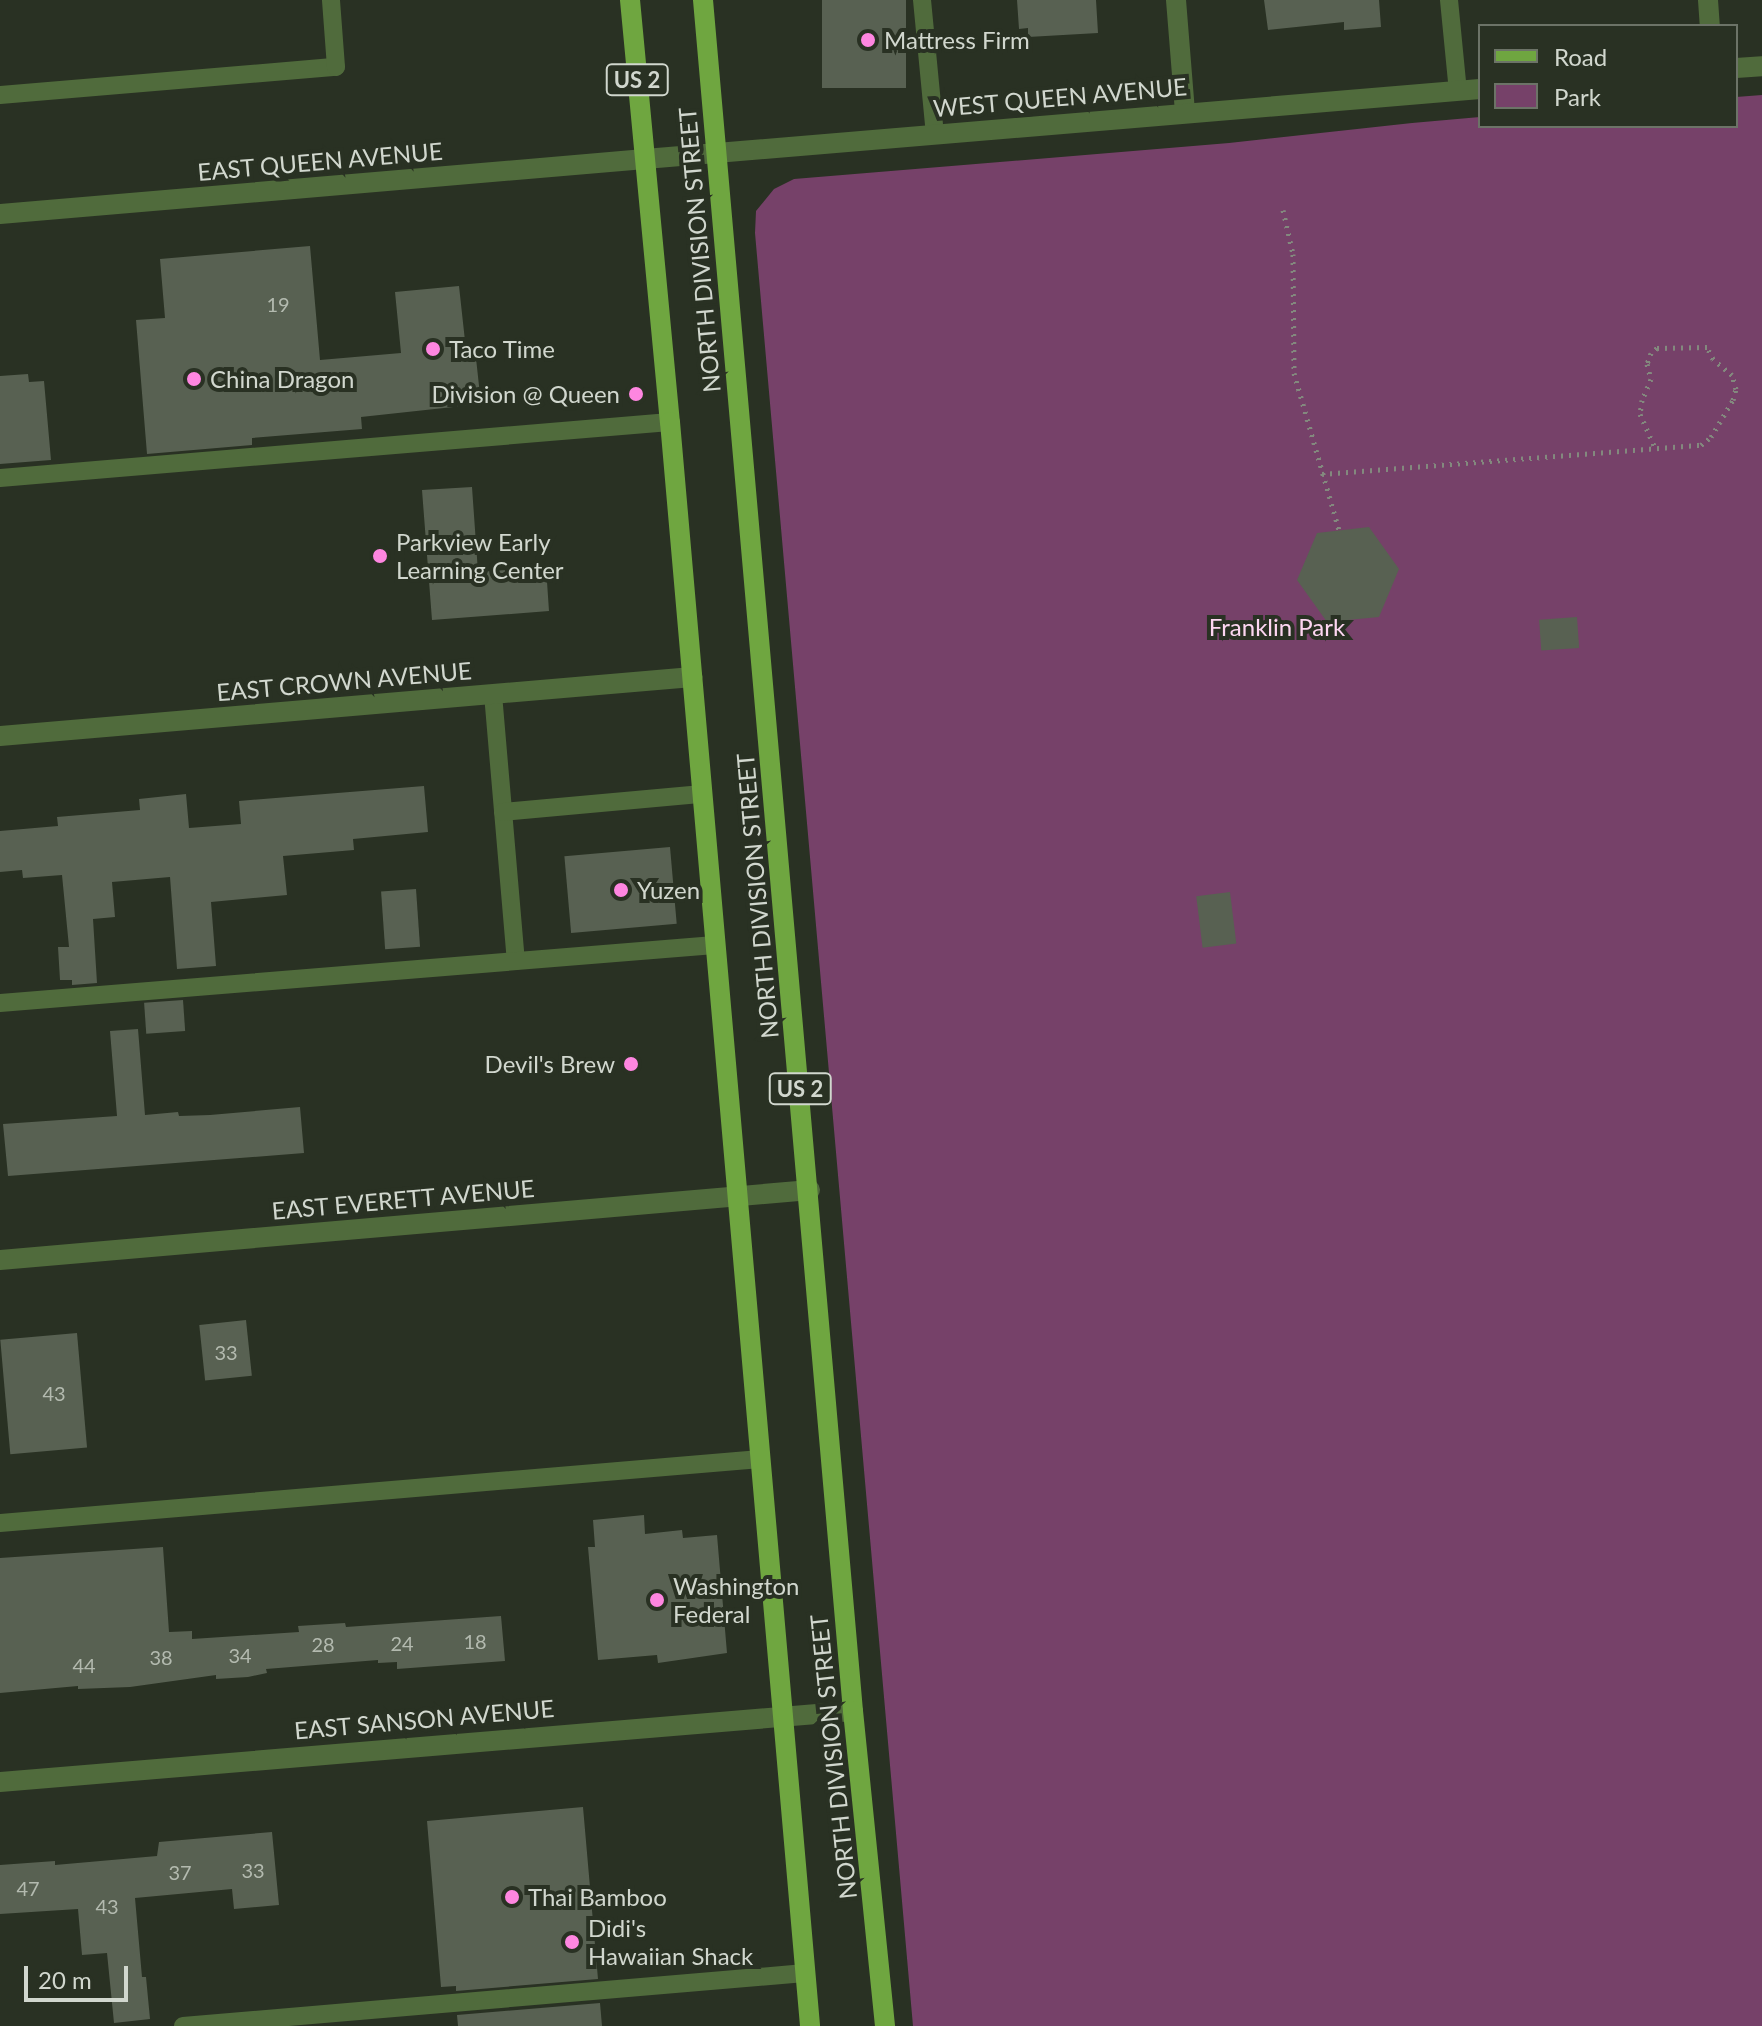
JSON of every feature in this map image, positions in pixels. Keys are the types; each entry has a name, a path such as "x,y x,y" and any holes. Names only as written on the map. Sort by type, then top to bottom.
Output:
{"main road":[{"name":"NORTH DIVISION STREET","path":"630,0 670,422 810,2026"},
{"name":"NORTH DIVISION STREET","path":"703,0 810,1190 853,1711 885,2026"}],"street":[{"path":"1176,0 1185,112"},
{"path":"1708,0 1710,24"},
{"path":"1738,68 1762,66"},
{"name":"WEST QUEEN AVENUE","path":"645,159 1478,89"},
{"name":"EAST QUEEN AVENUE","path":"0,214 645,159"},
{"name":"EAST CROWN AVENUE","path":"0,736 692,677"},
{"name":"EAST EVERETT AVENUE","path":"0,1260 810,1190"},
{"name":"EAST SANSON AVENUE","path":"0,1782 853,1711"}],"lane":[{"path":"0,95 336,67 331,0"},
{"path":"922,0 935,134"},
{"path":"1449,0 1458,91"},
{"path":"0,478 670,422"},
{"path":"493,694 516,961"},
{"path":"503,812 702,794"},
{"path":"0,1003 715,945"},
{"path":"0,1523 760,1459"},
{"path":"183,2026 805,1973"}],"path":[{"path":"1283,210 1293,254 1294,373 1339,530"},
{"path":"1322,474 1701,445 1711,437 1733,400 1736,389 1732,375 1713,359 1707,347 1657,348 1651,353 1647,364 1651,379 1640,414 1655,448"}],"green space":[{"name":"Franklin Park","path":"1762,95 1762,2026 913,2026 755,233 756,211 774,189 794,179 1229,143 1478,117 1478,128 1738,128 1738,97"}],"building":[{"name":"Mattress Firm","path":"822,0 906,0 906,88 822,88"},
{"path":"1017,0 1096,0 1098,33 1028,37 1028,28 1019,29"},
{"path":"1264,0 1379,0 1381,27 1344,30 1344,22 1268,30"},
{"path":"310,246 320,360 401,353 395,292 459,286 466,350 475,349 481,404 361,417 362,429 252,438 252,445 147,454 136,320 165,318 160,259"},
{"path":"28,374 29,382 44,381 51,460 0,464 0,376"},
{"path":"472,487 478,572 546,567 549,611 432,620 422,490"},
{"path":"1369,527 1399,569 1379,617 1327,622 1297,580 1317,533"},
{"path":"1577,617 1579,648 1541,651 1539,620"},
{"path":"424,786 428,832 353,839 354,850 283,856 287,895 211,902 216,966 177,969 170,877 112,882 115,917 93,919 97,983 72,985 72,980 60,980 58,947 69,947 62,875 23,878 22,870 0,872 0,831 58,826 57,817 140,810 139,799 186,794 189,828 241,824 239,801"},
{"name":"Yuzen","path":"670,847 677,924 571,933 564,856"},
{"path":"416,889 420,947 385,949 381,891"},
{"path":"1230,892 1236,944 1203,948 1196,896"},
{"path":"183,1000 185,1031 146,1034 144,1003"},
{"path":"138,1029 145,1115 178,1112 179,1116 210,1115 300,1107 304,1153 8,1176 3,1124 117,1116 110,1031"},
{"path":"246,1320 252,1376 205,1381 199,1325"},
{"path":"77,1333 87,1448 10,1454 0,1340"},
{"name":"Washington Federal","path":"644,1515 645,1534 682,1530 683,1538 717,1535 727,1653 658,1663 657,1655 598,1660 588,1547 595,1547 593,1520"},
{"path":"163,1547 169,1632 192,1631 192,1639 299,1632 298,1626 345,1623 346,1627 501,1616 505,1661 397,1669 397,1662 378,1663 378,1660 266,1669 267,1673 248,1677 216,1679 216,1675 130,1687 78,1689 78,1686 0,1693 0,1558"},
{"name":"Thai Bamboo","path":"583,1807 598,1979 456,1991 456,1986 441,1987 427,1821"},
{"path":"272,1832 279,1905 234,1909 232,1889 135,1898 142,1977 146,1977 150,2019 114,2023 107,1953 82,1955 78,1909 0,1914 0,1865 55,1861 55,1865 157,1856 159,1842"},
{"path":"600,2003 602,2026 458,2026 457,2015"}],"place":[{"name":"Mattress Firm","path":"868,40"},
{"name":"Taco Time","path":"433,349"},
{"name":"China Dragon","path":"194,379"},
{"name":"Division @ Queen","path":"636,394"},
{"name":"Parkview Early Learning Center","path":"380,556"},
{"name":"Yuzen","path":"621,890"},
{"name":"Devil's Brew","path":"631,1064"},
{"name":"Washington Federal","path":"657,1600"},
{"name":"Thai Bamboo","path":"512,1897"},
{"name":"Didi's Hawaiian Shack","path":"572,1942"}]}
